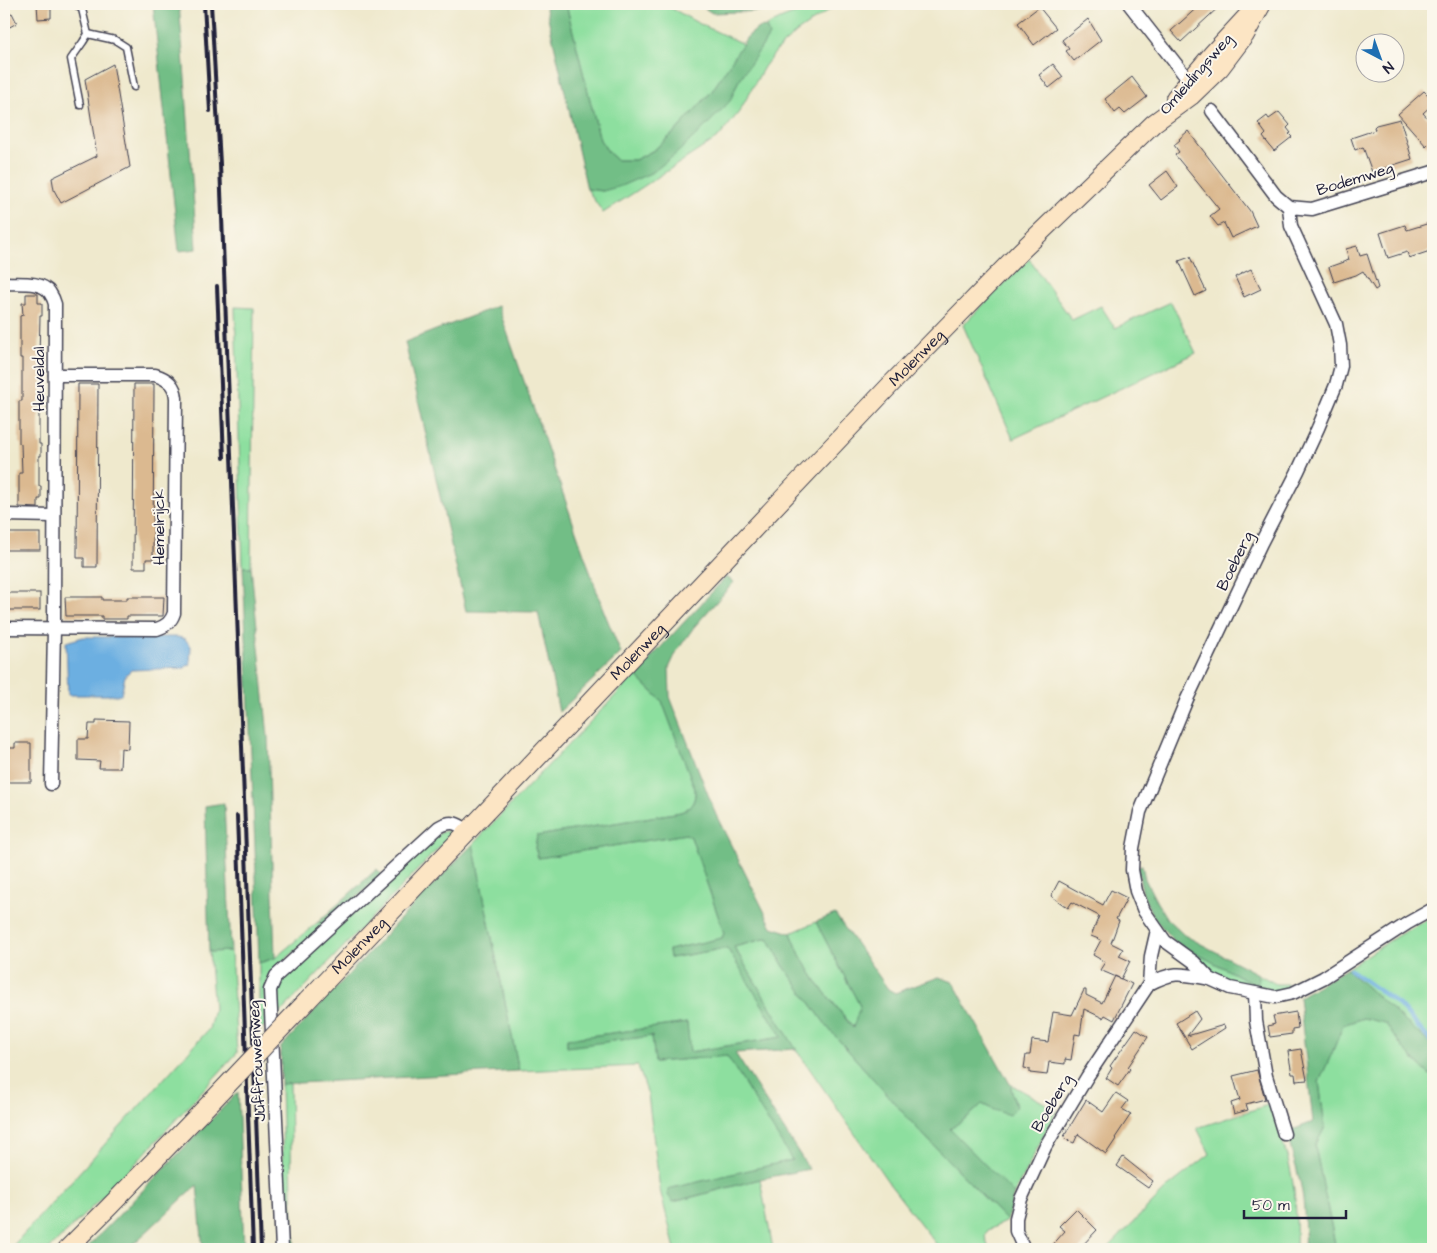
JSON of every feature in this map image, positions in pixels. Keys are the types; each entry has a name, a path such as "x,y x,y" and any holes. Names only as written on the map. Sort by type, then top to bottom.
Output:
{"main road":[{"name":"Omleidingsweg","path":"1154,123 1213,53 1258,4"},
{"name":"Omleidingsweg","path":"1220,68 1245,35 1262,4"},
{"name":"Molenweg","path":"67,1249 213,1100 899,375 1020,252 1154,123 1191,96 1220,68"}],"street":[{"path":"1129,4 1183,73"},
{"path":"1212,111 1276,196 1289,207"},
{"name":"Bodemweg","path":"1289,207 1312,209 1433,172"},
{"name":"Boeberg","path":"1210,979 1194,962 1165,941 1144,912 1136,892 1132,870 1135,830 1140,812 1187,698 1261,543 1302,463 1330,402 1341,366 1336,324 1291,226 1289,207"},
{"name":"Heuveldal","path":"4,284 42,286 50,291 55,304 54,629 51,784"},
{"name":"Hemelrijck","path":"4,628 157,629 166,625 174,613 175,391 170,382 155,375 55,376"},
{"path":"4,515 54,516"},
{"name":"Juffrouwenweg","path":"282,1249 270,990 276,976 439,827 445,824 457,823 468,831"},
{"name":"Boeberg","path":"1149,984 1165,976 1180,974 1210,979 1230,988 1275,997 1293,993 1323,978 1433,909"},
{"name":"Boeberg","path":"1024,1249 1016,1231 1016,1218 1030,1177 1045,1147 1087,1077 1149,984 1151,956 1157,930"},
{"path":"1255,993 1256,1021 1266,1076 1284,1134"}],"lane":[{"path":"80,105 71,59 88,34 81,4"},
{"path":"88,34 116,40 126,48 134,87"}],"green space":[{"path":"153,4 179,4 197,249 179,251"},
{"path":"545,4 566,4 600,140 609,153 617,160 635,160 654,150 676,131 712,91 747,37 758,28 766,27 769,36 738,82 730,101 677,153 653,172 621,186 603,191 587,189"},
{"path":"566,4 664,4 696,22 743,44 712,91 676,131 654,150 635,160 617,160 609,153 600,140"},
{"path":"698,4 762,4 764,11 712,13"},
{"path":"819,4 838,4 797,32 777,50 764,67 739,112 719,137 603,213 587,189 603,191 730,101 738,82 768,36 766,27"},
{"path":"1029,259 1072,320 1101,306 1115,328 1171,302 1196,353 1013,439 963,325"},
{"path":"498,306 603,609 621,653 559,712 538,612 466,611 405,342"},
{"path":"235,307 254,308 251,567 243,567"},
{"path":"243,567 251,567 268,737 275,958 259,963 255,847"},
{"path":"726,577 734,582 694,627 677,651 669,668 670,697 716,815 772,927 791,933 800,955 818,984 853,1028 860,1006 816,922 835,914 888,989 895,993 939,977 953,982 1010,1084 1016,1107 1009,1115 982,1104 950,1129 1014,1194 1007,1221 914,1125 829,1029 783,965 768,938 734,947 796,1049 735,1053 809,1169 760,1179 673,1202 668,1195 668,1189 792,1160 727,1056 655,1062 652,1036 567,1047 567,1039 687,1023 690,1052 782,1037 727,948 670,958 669,950 722,938 724,933 691,837 686,834 539,858 535,848 537,836 681,812 692,803 695,797 695,789 662,701 635,675"},
{"path":"635,675 662,701 695,789 695,797 692,803 681,812 537,836 535,848 538,858 686,834 691,837 724,933 722,938 669,950 670,958 727,948 783,1037 689,1052 687,1023 567,1039 567,1046 652,1036 655,1062 727,1056 793,1160 668,1189 674,1202 760,1179 773,1249 675,1249 660,1190 648,1095 638,1066 519,1071 473,844"},
{"path":"224,803 231,951 209,952 205,806"},
{"path":"451,832 450,836 279,1014 275,998 278,982 440,833"},
{"path":"473,844 519,1071 281,1084 281,1047 417,901"},
{"path":"1142,865 1145,879 1167,919 1184,935 1258,974 1259,979 1256,983 1248,981 1175,942 1153,917 1143,895 1137,866"},
{"path":"377,869 382,875 323,928 318,922"},
{"path":"1433,916 1433,1046 1346,969 1397,936"},
{"path":"318,922 323,928 283,962 270,976 267,982 265,998 266,1024 259,1032 259,963 275,958"},
{"path":"816,922 860,1006 854,1028 818,984 800,955 791,933"},
{"path":"768,938 783,965 829,1029 914,1125 1007,1221 988,1230 985,1237 989,1249 940,1249 891,1186 791,1042 734,947"},
{"path":"1175,942 1248,981 1259,979 1258,974 1276,984 1287,984 1287,990 1279,992 1234,983 1218,976"},
{"path":"231,951 237,1053 124,1176 49,1249 10,1249 209,1029 214,1009 209,952"},
{"path":"1346,969 1433,1046 1433,1078 1405,1051 1385,1023 1363,1018 1343,1025 1319,1082 1325,1127 1315,1146 1336,1249 1304,1249 1303,1198 1287,1132 1313,1122 1299,997"},
{"path":"1363,1018 1385,1022 1405,1051 1433,1078 1433,1249 1336,1249 1315,1146 1325,1127 1319,1082 1343,1025"},
{"path":"290,1083 292,1203 284,1203 281,1084"},
{"path":"1010,1084 1057,1110 1014,1194 949,1129 969,1116 982,1104 994,1110 1016,1107"},
{"path":"238,1092 244,1249 203,1249 197,1185 128,1249 86,1249"},
{"path":"1271,1104 1293,1182 1296,1215 1296,1249 1107,1249 1169,1186 1210,1154 1197,1128"},
{"path":"292,1203 295,1249 286,1249 284,1204"}],"water":[{"path":"83,637 178,637 185,639 191,646 190,664 184,668 131,670 125,676 121,695 68,695 66,642"}],"building":[{"path":"37,4 51,4 51,18 38,19"},
{"path":"1201,4 1222,4 1181,42 1171,31"},
{"path":"1039,7 1056,28 1034,45 1018,23"},
{"path":"12,13 17,23 4,30 4,18"},
{"path":"1088,19 1101,40 1074,61 1066,51 1069,49 1062,40"},
{"path":"113,64 130,167 61,203 54,190 52,178 97,156 85,79"},
{"path":"1053,64 1063,77 1049,88 1039,75"},
{"path":"1132,77 1147,97 1125,114 1120,109 1115,113 1105,99"},
{"path":"1424,91 1433,100 1433,104 1423,113 1433,124 1433,139 1426,146 1398,114"},
{"path":"1279,112 1290,125 1287,128 1292,137 1274,151 1263,137 1266,134 1258,123 1267,116 1269,119"},
{"path":"1400,119 1412,159 1372,172 1363,147 1355,150 1351,138 1375,130 1374,127 1376,125"},
{"path":"1188,131 1250,211 1257,226 1231,238 1224,223 1218,226 1210,216 1219,209 1175,155 1179,152 1174,145"},
{"path":"1167,171 1178,187 1161,200 1149,185"},
{"path":"1433,222 1433,250 1409,258 1407,252 1388,258 1380,233 1405,225 1407,230"},
{"path":"1357,246 1360,256 1367,254 1378,288 1375,290 1363,271 1334,282 1329,267 1349,260 1346,249"},
{"path":"1190,257 1206,291 1195,296 1179,261"},
{"path":"1251,269 1261,289 1244,297 1235,277"},
{"path":"26,294 38,294 38,303 42,303 39,358 42,358 41,401 39,401 39,444 41,444 41,456 39,456 39,486 41,486 41,499 38,499 38,508 19,507 19,473 22,473 21,444 19,443 19,401 22,401 20,316 23,315 22,303 26,303"},
{"path":"78,384 98,384 97,567 84,567 84,558 77,558"},
{"path":"134,384 154,384 153,559 146,559 146,568 133,568"},
{"path":"4,533 40,533 40,550 4,550"},
{"path":"4,593 40,593 40,610 4,610"},
{"path":"65,597 102,597 102,600 127,600 127,597 164,597 163,616 127,616 127,619 102,619 102,616 66,616"},
{"path":"96,720 129,721 128,749 121,748 120,768 99,768 100,761 78,760 78,739 88,739 89,724 96,724"},
{"path":"15,743 31,743 31,782 4,782 4,748 15,748"},
{"path":"1059,881 1103,905 1111,890 1127,898 1116,919 1119,921 1111,943 1123,949 1119,956 1130,961 1121,979 1100,970 1105,962 1093,955 1101,940 1091,936 1099,916 1072,902 1068,908 1051,896"},
{"path":"1115,976 1132,984 1114,1020 1105,1015 1103,1018 1084,1009 1080,1035 1075,1034 1071,1060 1065,1059 1065,1064 1049,1062 1047,1075 1030,1073 1030,1069 1024,1068 1026,1055 1030,1055 1032,1040 1048,1042 1053,1012 1072,1015 1084,990 1086,990 1086,995 1102,1003"},
{"path":"1195,1011 1200,1019 1187,1036 1224,1025 1225,1028 1192,1049 1176,1023"},
{"path":"1296,1012 1298,1028 1292,1029 1292,1034 1270,1037 1268,1026 1275,1024 1273,1016"},
{"path":"1136,1029 1148,1037 1118,1086 1106,1078 1112,1068 1110,1066"},
{"path":"1301,1049 1307,1080 1296,1081 1295,1074 1292,1074 1288,1051"},
{"path":"1257,1070 1265,1099 1246,1104 1248,1110 1234,1114 1231,1103 1240,1100 1233,1076"},
{"path":"1116,1093 1128,1101 1122,1109 1131,1114 1106,1154 1078,1134 1074,1143 1063,1138 1086,1100 1103,1112"},
{"path":"1123,1157 1153,1181 1148,1188 1117,1166"},
{"path":"1076,1209 1097,1230 1079,1249 1049,1249 1065,1231 1059,1226"}],"waterway":[{"path":"1350,970 1398,1004 1433,1044"}],"railway":[{"path":"204,4 210,111"},
{"path":"211,4 220,164 261,1249"},
{"path":"217,286 224,458"},
{"path":"237,816 253,1249"}]}
